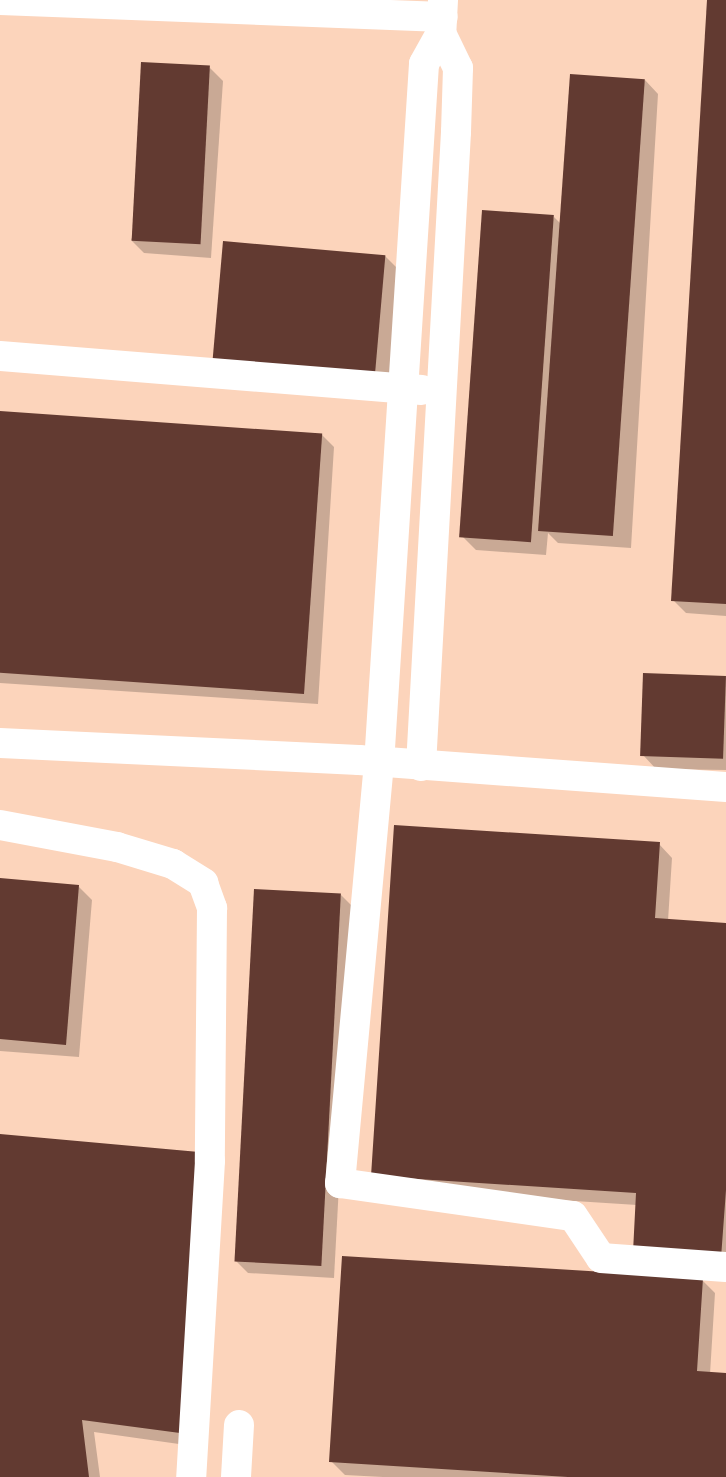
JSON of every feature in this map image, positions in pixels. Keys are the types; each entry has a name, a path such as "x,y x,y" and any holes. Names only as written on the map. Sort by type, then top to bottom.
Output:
{"lane":[{"path":"0,0 442,17"},
{"path":"442,17 424,64 379,763 340,1183 573,1216 601,1258 726,1267"},
{"path":"421,766 458,68 442,17"},
{"path":"0,356 439,391"},
{"path":"0,744 379,763 726,787"},
{"path":"0,825 117,847 173,864 203,883 212,908 210,1161 191,1477"},
{"path":"236,1477 239,1425"}],"shaded area":[{"path":"0,0 726,0 726,1477 0,1477"}],"building":[{"path":"707,0 726,0 726,604 671,601"},
{"path":"141,62 210,66 201,244 132,241"},
{"path":"570,74 645,79 613,536 538,531"},
{"path":"482,210 554,215 531,542 459,537"},
{"path":"223,241 385,255 375,374 213,360"},
{"path":"0,411 322,434 304,694 0,673"},
{"path":"643,673 726,676 723,759 640,756"},
{"path":"394,825 660,842 655,918 726,923 726,1190 721,1258 633,1252 636,1193 371,1176"},
{"path":"0,878 79,885 66,1045 0,1039"},
{"path":"254,889 341,894 321,1266 234,1261"},
{"path":"0,1134 199,1152 180,1433 82,1420 89,1477 0,1477"},
{"path":"342,1256 703,1278 697,1371 726,1373 726,1477 568,1477 329,1462"}]}
